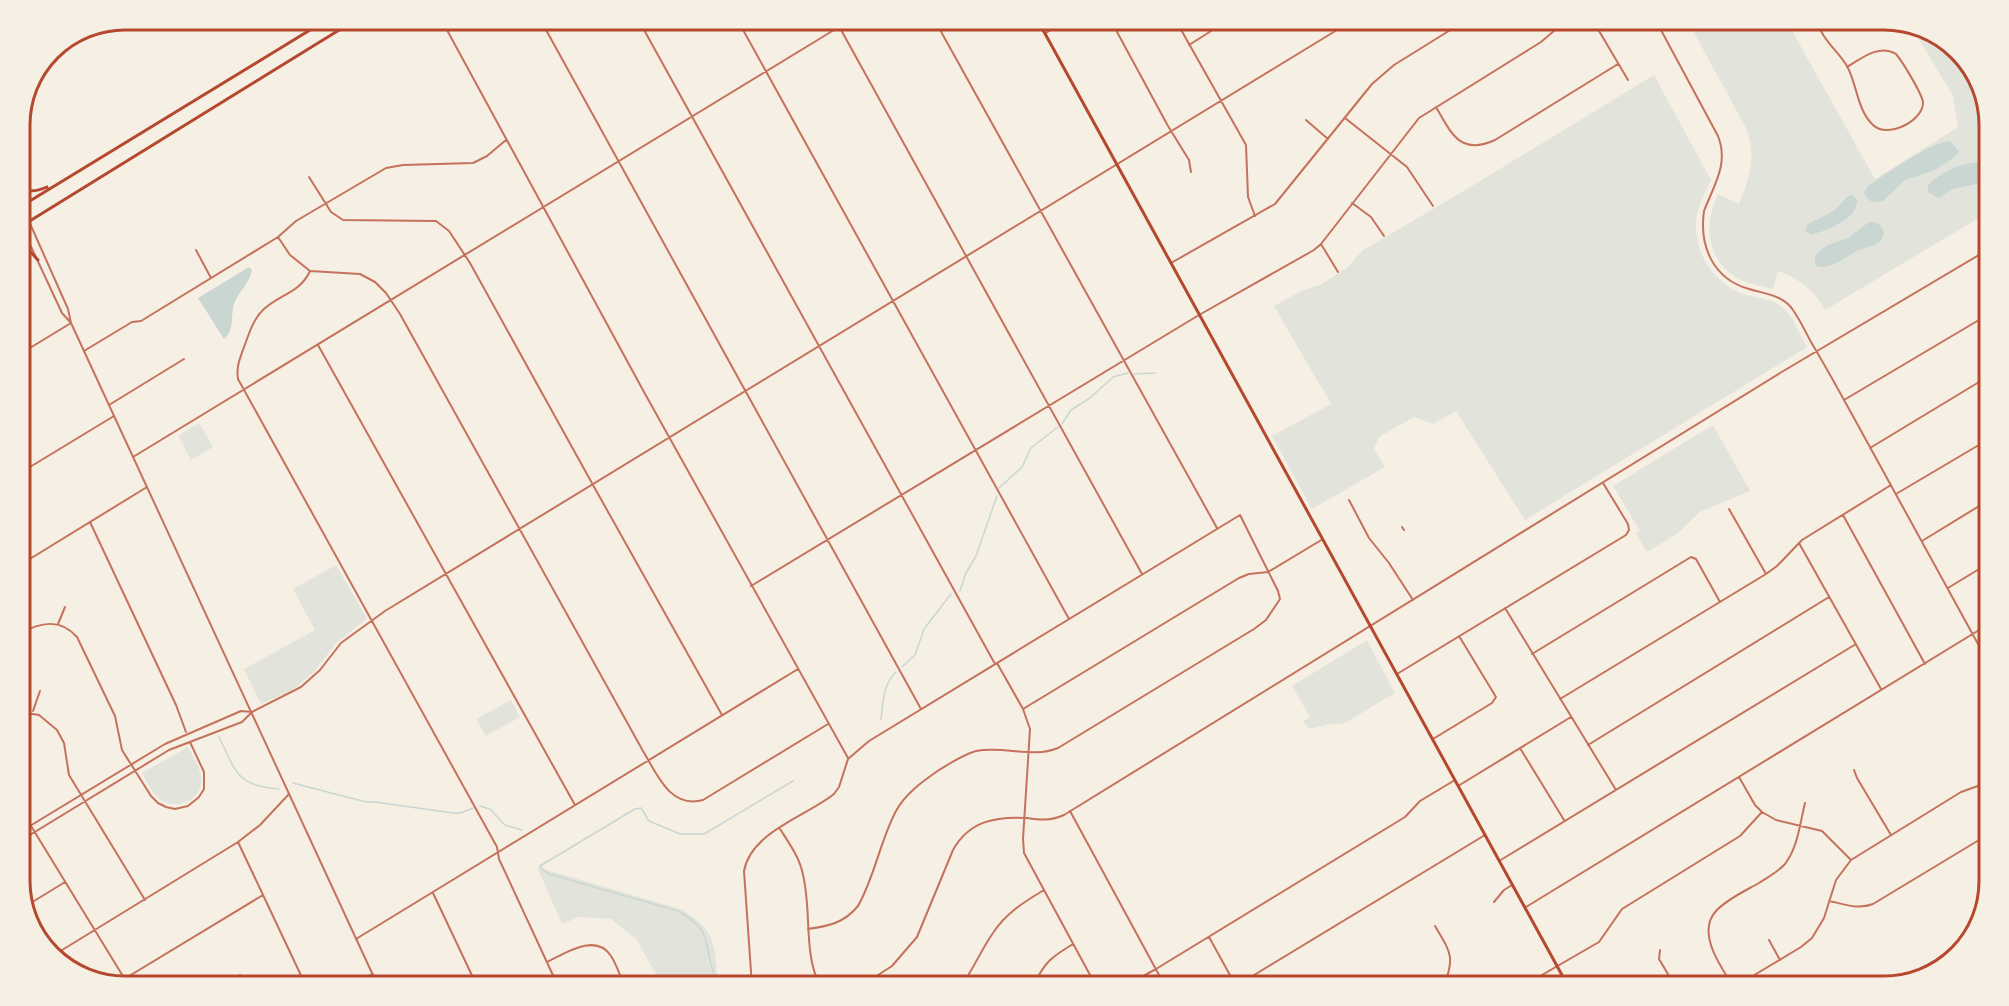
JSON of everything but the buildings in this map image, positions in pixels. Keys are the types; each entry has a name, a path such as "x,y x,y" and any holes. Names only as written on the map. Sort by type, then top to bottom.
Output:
{"main road":[{"path":"30,198 311,30"},
{"path":"30,220 341,30"},
{"path":"1043,30 1562,976"},
{"path":"30,192 60,182"},
{"path":"30,251 38,260"}],"street":[{"path":"446,30 542,208 848,759"},
{"path":"545,30 921,709"},
{"path":"644,30 901,495 1023,709 1030,729 1024,853 1090,976"},
{"path":"743,30 1069,619"},
{"path":"133,457 835,30"},
{"path":"842,30 1142,574"},
{"path":"940,30 1218,528"},
{"path":"1045,33 1050,30"},
{"path":"1116,30 1189,160 1191,172"},
{"path":"1181,30 1246,145 1248,197 1255,216"},
{"path":"1189,45 1214,30"},
{"path":"30,835 169,750 242,722 252,712 301,687 320,670 341,643 372,621 1339,30"},
{"path":"1171,263 1279,200 1365,92 1383,74 1452,30"},
{"path":"752,586 1199,315 1306,255 1321,244 1414,123 1541,42 1555,30"},
{"path":"1598,30 1628,80"},
{"path":"1660,30 1722,145 1722,169 1703,218 1704,242 1709,257 1719,271 1732,282 1749,290 1776,296 1788,304 1844,400 1979,645"},
{"path":"1821,30 1823,37 1847,67 1860,104 1871,123 1880,130 1896,129 1915,118 1922,108 1920,92 1896,54 1883,50 1870,54 1847,67"},
{"path":"1436,107 1451,132 1459,140 1468,145 1480,145 1495,140 1618,64"},
{"path":"1345,118 1405,164 1433,206"},
{"path":"1306,120 1328,139"},
{"path":"84,351 132,322 141,321 278,237 296,221 387,168 404,165 473,163 487,156 506,140"},
{"path":"309,177 331,212 343,220 436,221 450,231 465,254 722,715"},
{"path":"1352,203 1371,217 1384,236"},
{"path":"30,223 84,351 373,974 369,976"},
{"path":"278,237 290,255 310,271 360,274 382,287 649,760 671,794 681,800 697,801 708,797 828,724"},
{"path":"30,244 62,313 71,322"},
{"path":"1321,244 1338,272"},
{"path":"196,250 211,278"},
{"path":"877,976 892,966 917,937 950,857 966,832 987,820 1024,818 1053,820 1070,811 1816,351 1979,255"},
{"path":"310,271 299,287 265,308 254,322 237,364 238,379 478,809 497,846 499,859 553,976"},
{"path":"1844,400 1979,320"},
{"path":"30,348 71,322"},
{"path":"318,345 575,806"},
{"path":"109,405 184,359"},
{"path":"1870,447 1979,382"},
{"path":"30,467 114,416"},
{"path":"1896,495 1979,445"},
{"path":"1396,674 1626,534 1629,530 1628,524 1603,483"},
{"path":"1560,699 1766,574 1799,543 1891,485"},
{"path":"30,559 147,487"},
{"path":"1349,500 1369,538 1389,563 1413,600"},
{"path":"1922,541 1979,506"},
{"path":"1729,509 1766,574"},
{"path":"751,976 744,882 745,864 754,847 761,840 834,794 848,759 869,741 1240,515 1256,544 1280,599 1261,625 1058,748 1044,752 991,750 976,752 960,758 926,778 908,795 896,811 858,906 848,917 838,923 808,929"},
{"path":"1843,515 1925,664"},
{"path":"90,522 176,705 186,733"},
{"path":"1023,709 1239,578 1249,574 1268,572 1323,539"},
{"path":"1799,543 1881,690"},
{"path":"1532,654 1693,557 1720,602"},
{"path":"1947,588 1979,568"},
{"path":"1588,745 1829,597"},
{"path":"58,624 65,607"},
{"path":"1505,608 1616,790"},
{"path":"30,629 40,624 58,624 73,632 82,643 115,716 121,747 158,803 172,809 188,806 201,794 205,779 203,769 189,741"},
{"path":"1525,908 1979,630"},
{"path":"1432,740 1492,703 1496,697 1459,636"},
{"path":"1499,861 1856,644"},
{"path":"356,939 798,669"},
{"path":"40,691 33,712 49,722 62,737 68,771 145,900"},
{"path":"122,976 30,825 186,733 241,711 252,712"},
{"path":"1458,786 1571,717"},
{"path":"1520,748 1565,820"},
{"path":"1854,770 1891,835"},
{"path":"1739,777 1755,805 1762,812 1776,820 1822,831 1851,860"},
{"path":"1144,976 1405,817 1420,801 1455,780"},
{"path":"1753,976 1812,938 1821,924 1836,880 1851,860 1969,788 1979,785"},
{"path":"60,951 238,842 260,825 290,794"},
{"path":"1728,976 1714,955 1710,932 1711,920 1722,906 1777,872 1785,864 1794,848 1805,803"},
{"path":"1070,811 1160,976"},
{"path":"1541,976 1599,942 1622,909 1740,836 1762,812"},
{"path":"780,829 801,868 812,967 816,976"},
{"path":"1252,976 1485,835"},
{"path":"1829,901 1857,907 1873,904 1979,840"},
{"path":"238,842 301,976"},
{"path":"32,902 65,882"},
{"path":"1494,902 1504,890 1512,885"},
{"path":"968,976 1003,920 1018,906 1044,890"},
{"path":"433,893 472,976"},
{"path":"129,976 263,895"},
{"path":"1436,926 1450,955 1447,976"},
{"path":"1209,937 1230,976"},
{"path":"1769,940 1780,960"},
{"path":"1039,976 1047,962 1073,944"},
{"path":"546,962 580,947 596,946 608,952 620,976"},
{"path":"1660,950 1659,959 1669,976"}],"shaded area":[{"path":"1692,30 1792,30 1875,179 1958,127 1953,96 1917,36 1937,46 1956,62 1974,94 1979,118 1979,218 1825,310 1806,286 1778,271 1773,289 1741,280 1729,272 1714,253 1709,231 1710,218 1718,194 1739,204 1746,185 1752,157 1746,128"},
{"path":"1654,75 1711,180 1698,210 1696,226 1700,250 1705,261 1720,280 1729,287 1745,295 1775,302 1784,309 1807,347 1525,520 1456,411 1433,424 1414,417 1379,437 1374,449 1385,467 1312,509 1272,436 1331,404 1274,306 1303,290 1320,285 1347,268 1363,250"},
{"path":"1950,141 1959,152 1935,170 1905,180 1883,201 1872,202 1866,197 1864,192 1869,185 1931,147"},
{"path":"1979,162 1979,182 1977,184 1953,189 1938,198 1928,192 1928,185 1935,179 1962,165"},
{"path":"1852,195 1857,200 1856,207 1847,219 1811,235 1805,231 1808,224 1834,211 1848,196"},
{"path":"1869,222 1877,223 1882,229 1884,234 1880,242 1831,265 1820,267 1815,265 1815,255 1828,245 1848,238"},
{"path":"249,267 252,270 251,275 234,304 230,332 224,339 198,298"},
{"path":"199,423 213,447 191,460 178,436"},
{"path":"1713,425 1750,491 1700,512 1677,534 1647,552 1636,534 1640,531 1613,486"},
{"path":"336,565 367,619 337,642 313,673 291,691 261,704 244,669 315,630 293,589"},
{"path":"1367,640 1395,693 1343,724 1330,724 1309,729 1303,721 1310,717 1292,686"},
{"path":"511,700 520,717 486,736 476,719"},
{"path":"188,747 201,777 198,791 194,797 182,803 168,803 161,800 150,788 142,773"},
{"path":"537,867 680,909 693,917 708,932 715,950 717,976 657,976 637,940 611,919 579,917 562,924"}],"waterway":[{"path":"1062,424 1071,410 1090,398 1113,377 1128,373"},
{"path":"1134,374 1155,373"},
{"path":"999,488 1022,467 1031,448 1058,427"},
{"path":"960,591 965,575 976,556 997,496"},
{"path":"902,667 915,655 924,629 951,594"},
{"path":"881,719 886,688 896,672"},
{"path":"219,737 239,775 254,784 279,789"},
{"path":"715,976 706,939 698,925 690,918 678,911 549,874 540,866 635,809 641,808 649,821 680,834 704,834 793,781"},
{"path":"293,783 366,802 453,813 461,813 473,808"},
{"path":"480,806 490,809 505,825 522,830"}]}
